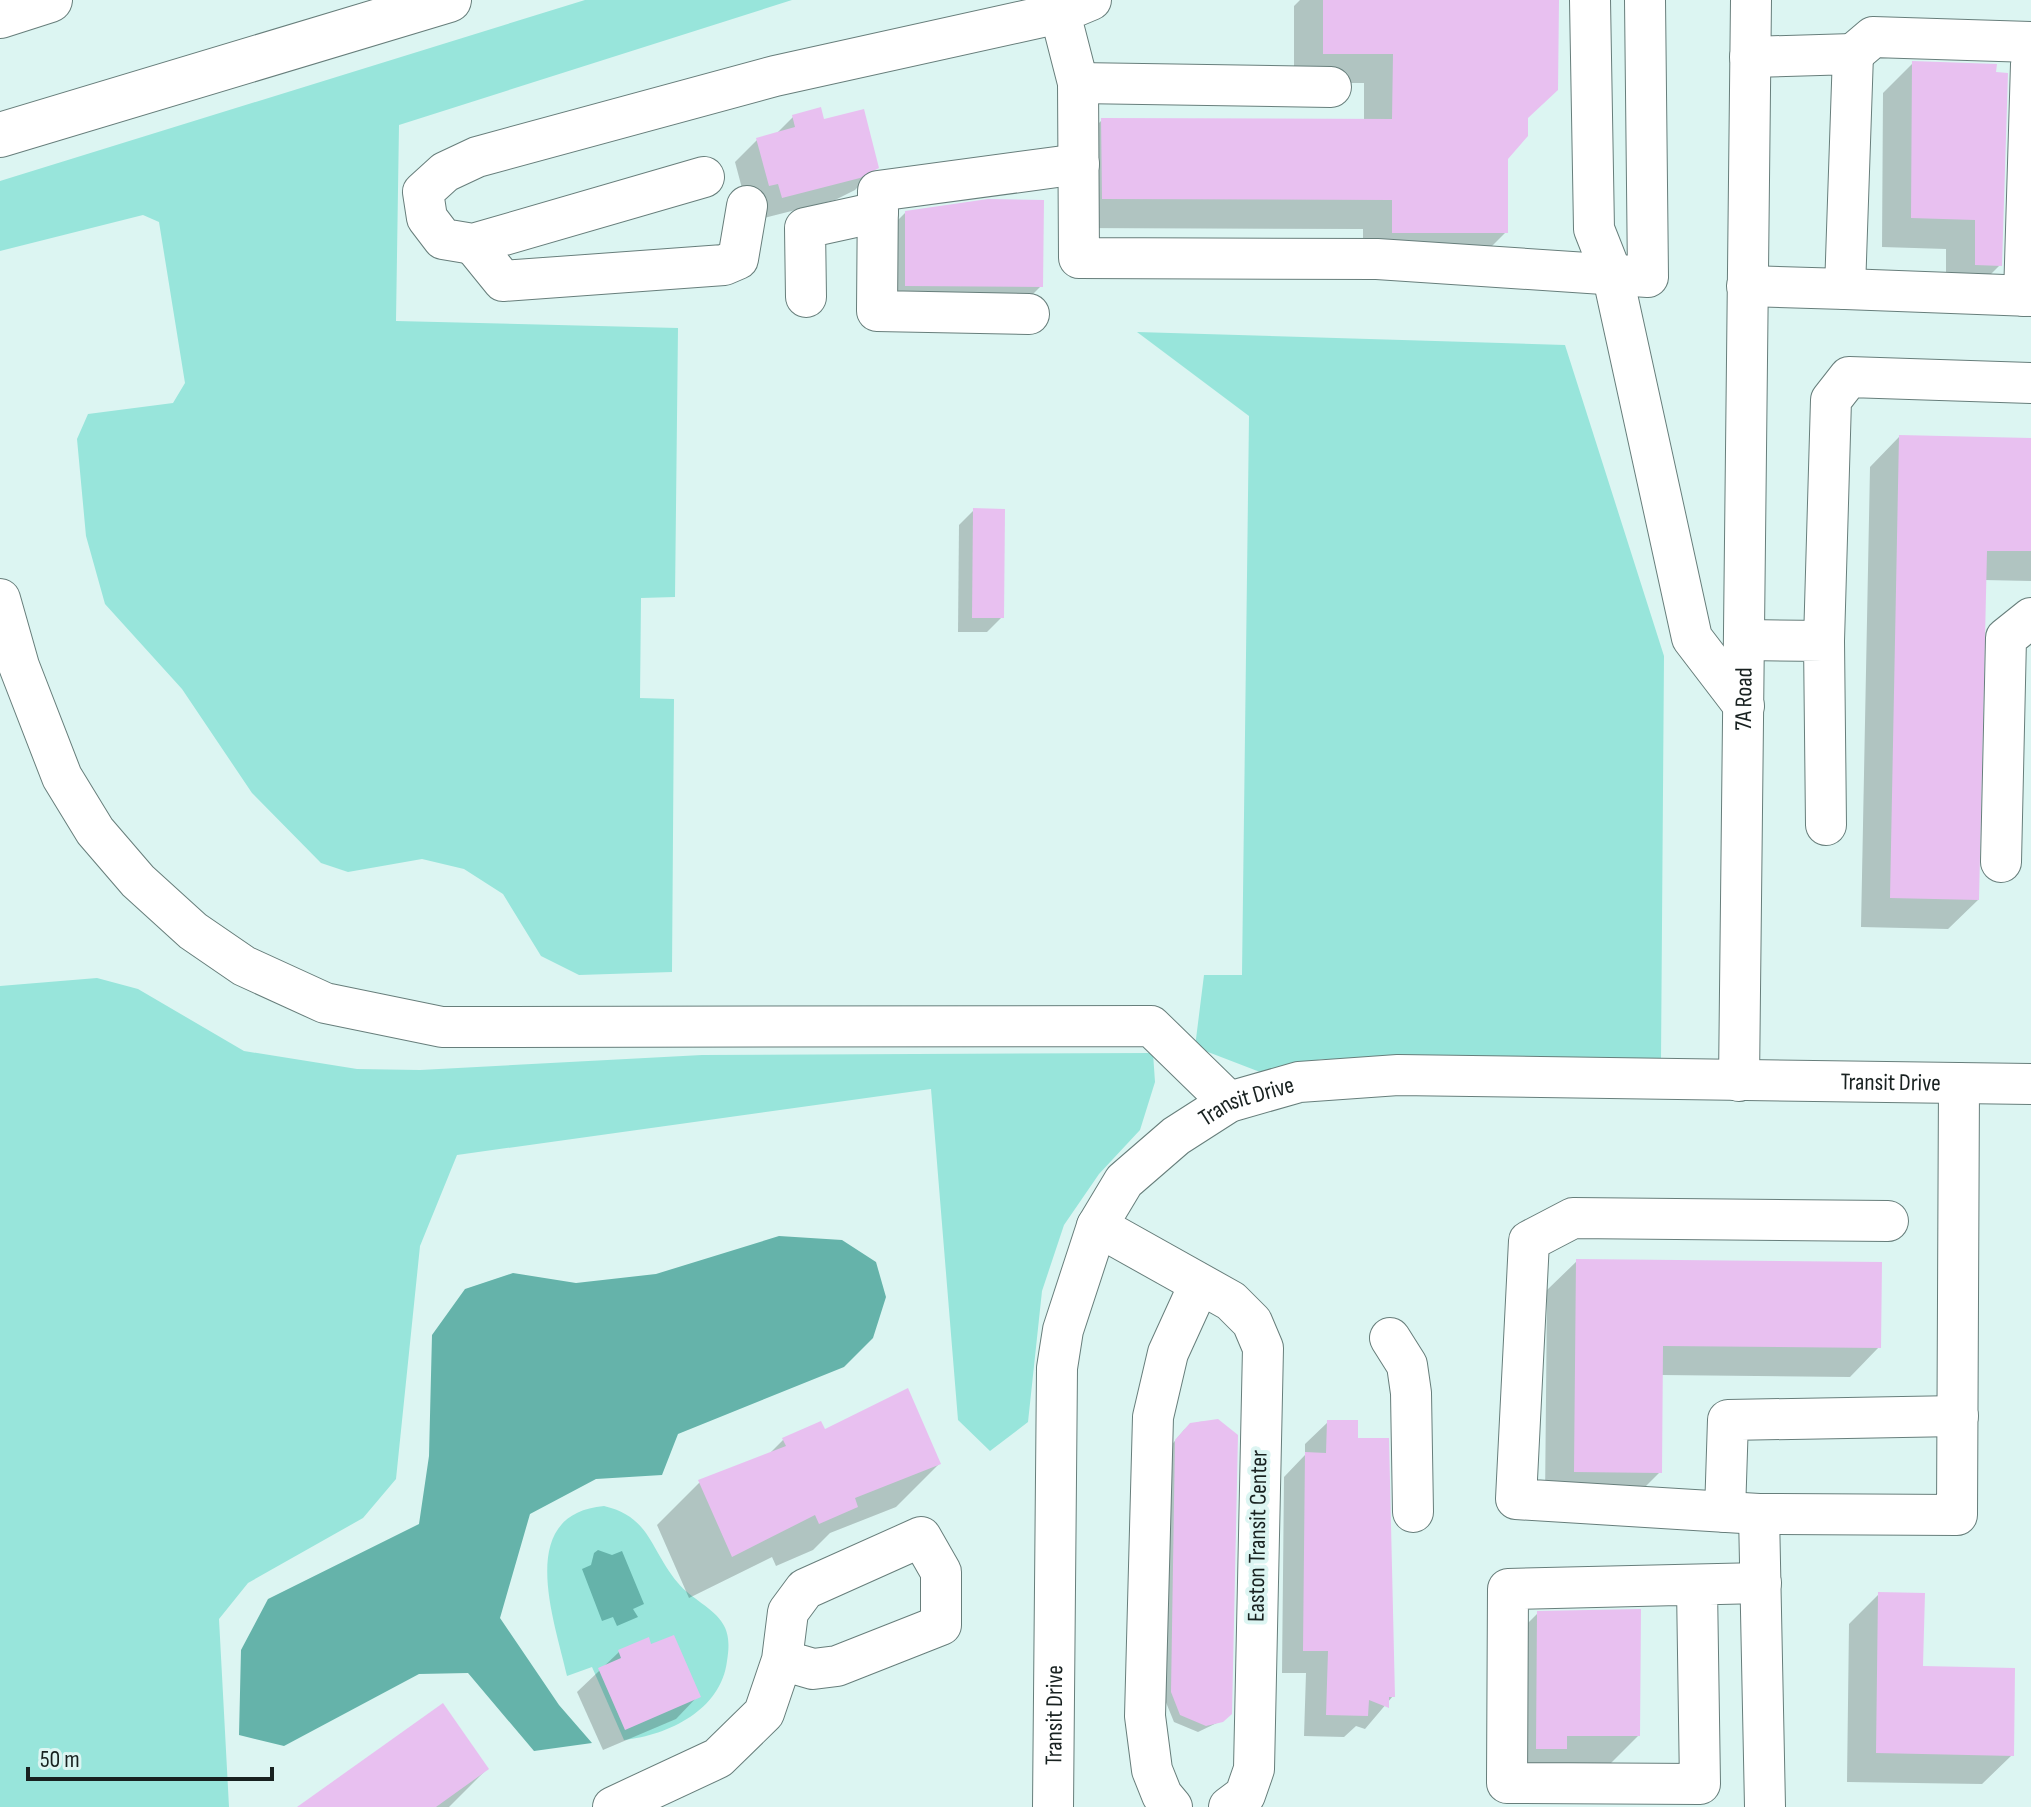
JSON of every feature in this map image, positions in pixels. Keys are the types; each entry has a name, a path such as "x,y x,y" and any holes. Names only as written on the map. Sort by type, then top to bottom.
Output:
{"highway":[{"path":"0,16 50,0"},
{"path":"0,135 449,0"}],"street":[{"path":"1590,0 1594,229 1613,277 1692,638 1744,706"},
{"path":"704,177 473,244 443,239 427,218 423,192 445,172 477,157 775,76 1076,7 1079,258 1377,259 1648,277 1645,0"},
{"name":"7A Road","path":"1739,1081 1751,0"},
{"path":"1750,57 1853,54 1873,37 2031,42"},
{"path":"1845,289 1853,54"},
{"path":"1748,301 1845,289 2027,296 2031,64"},
{"path":"1078,83 1331,87"},
{"path":"1029,314 877,311 878,191 1079,164"},
{"path":"473,244 503,281 724,265 738,259 747,206"},
{"path":"806,297 805,228 878,212"},
{"path":"1826,825 1824,641 1831,400 1849,377 2031,383"},
{"path":"0,599 19,666 62,777 95,831 138,881 193,931 244,966 325,1003 442,1027 1151,1026 1229,1102"},
{"path":"2001,862 2006,638 2031,618"},
{"path":"1746,640 1824,641"},
{"name":"Transit Drive","path":"1053,1807 1057,1368 1063,1330 1097,1226 1124,1181 1176,1136 1229,1102 1299,1082 1398,1075 2031,1084"},
{"path":"1888,1221 1573,1218 1529,1241 1516,1499 1742,1513 1957,1515 1959,1083"},
{"name":"Easton Transit Center","path":"1097,1226 1231,1301 1252,1322 1263,1348 1254,1769 1245,1795 1229,1807"},
{"path":"1172,1807 1162,1795 1152,1770 1145,1716 1153,1417 1168,1353 1199,1285"},
{"path":"1390,1338 1407,1365 1411,1393 1413,1512"},
{"path":"1765,1807 1761,1583 1742,1513 1728,1420 1958,1416"},
{"path":"1697,1587 1700,1784 1507,1783 1508,1589 1697,1587 1761,1583"},
{"path":"613,1807 718,1758 764,1713 782,1660"}],"green space":[{"path":"585,0 792,0 399,125 396,321 678,328 675,597 641,598 640,698 674,699 672,972 579,975 541,956 503,894 464,869 422,859 348,872 321,863 252,793 182,689 105,604 86,536 77,439 88,414 173,403 185,383 159,222 143,215 0,251 0,181"},
{"path":"1137,332 1565,345 1664,656 1661,1060 1322,1059 1260,1072 1195,1047 1204,975 1242,975 1249,416"},
{"path":"97,978 138,989 244,1051 357,1069 420,1070 702,1055 1153,1053 1155,1082 1140,1130 1099,1174 1064,1225 1042,1291 1028,1422 990,1451 958,1420 931,1089 457,1155 420,1246 396,1479 363,1518 248,1583 219,1619 229,1807 0,1807 0,986"},
{"path":"604,1506 620,1511 641,1526 678,1583 719,1618 728,1642 723,1678 704,1706 675,1726 624,1740 592,1667 567,1676 555,1627 547,1573 550,1549 559,1528 576,1513"}],"water":[{"path":"779,1236 842,1240 876,1262 886,1297 873,1338 844,1367 678,1434 662,1475 596,1479 530,1514 500,1618 559,1705 592,1743 534,1751 468,1673 419,1674 284,1746 239,1735 241,1650 268,1599 419,1524 429,1456 432,1335 465,1289 513,1273 576,1283 656,1274"},
{"path":"598,1550 612,1555 622,1551 644,1604 633,1609 638,1617 617,1626 613,1617 602,1621 582,1569 591,1565"}],"building":[{"path":"1323,0 1559,0 1558,90 1528,118 1528,136 1508,159 1508,233 1392,233 1392,200 1102,199 1101,118 1392,119 1393,54 1323,54"},
{"path":"1912,61 1997,64 1996,72 2008,73 2002,266 1975,265 1975,220 1911,218"},
{"path":"821,107 824,119 864,109 879,168 860,178 782,198 778,184 769,186 756,138 795,127 792,115"},
{"path":"988,199 1044,200 1043,287 905,286 905,211"},
{"path":"1899,435 2031,438 2031,551 1987,551 1979,900 1890,898"},
{"path":"973,508 1005,509 1004,618 972,618"},
{"path":"1576,1259 1882,1262 1881,1348 1663,1346 1662,1473 1574,1472"},
{"path":"908,1388 941,1464 855,1498 858,1507 819,1524 815,1515 732,1557 698,1480 786,1446 782,1438 821,1421 825,1429"},
{"path":"1218,1419 1238,1435 1232,1714 1223,1722 1206,1726 1180,1715 1171,1692 1175,1440 1190,1423"},
{"path":"1327,1420 1358,1420 1358,1438 1389,1438 1395,1697 1389,1697 1389,1708 1369,1700 1368,1716 1326,1715 1328,1651 1303,1651 1305,1452 1326,1453"},
{"path":"1878,1592 1925,1593 1923,1666 2015,1668 2014,1756 1876,1753"},
{"path":"1641,1609 1640,1736 1567,1736 1567,1749 1536,1749 1537,1611"},
{"path":"674,1635 701,1697 625,1730 598,1668 621,1658 618,1650 649,1637 651,1644"},
{"path":"443,1703 489,1769 436,1807 297,1807"}]}
